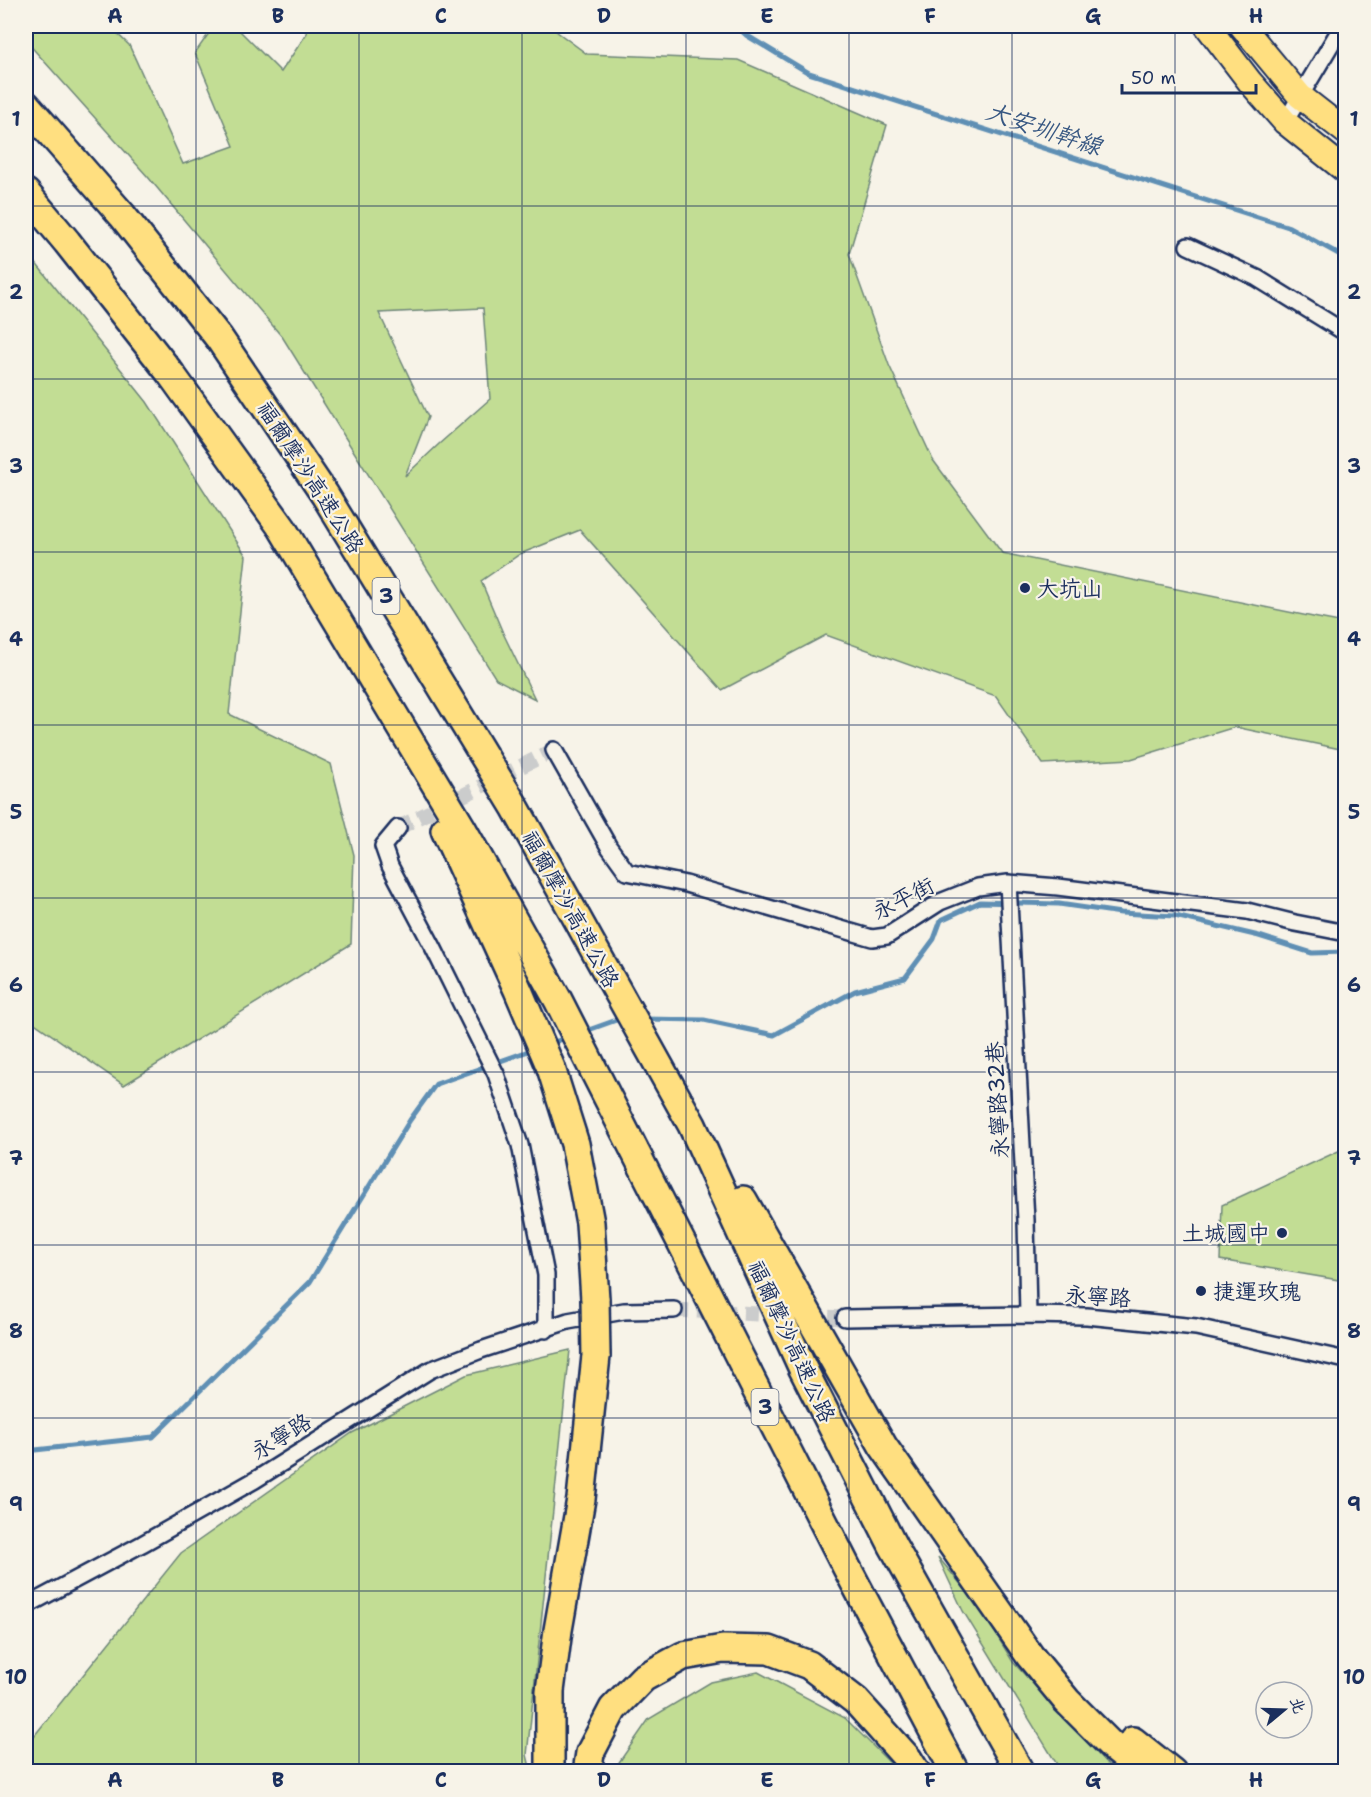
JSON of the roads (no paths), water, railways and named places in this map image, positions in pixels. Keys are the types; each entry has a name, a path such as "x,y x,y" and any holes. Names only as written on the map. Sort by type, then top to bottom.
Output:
{"highway":[{"name":"福爾摩沙高速公路","path":"26,105 122,215 219,338 325,495 515,807 692,1125 814,1389 893,1546 1020,1772"},
{"name":"3","path":"26,193 171,374 282,528 463,830 575,1034 847,1568 955,1772"},
{"path":"282,528 449,837 542,1046 575,1144 590,1223 596,1356 581,1499 558,1630 550,1691 550,1772"},
{"path":"692,1125 741,1196 883,1446 1030,1656 1067,1701 1114,1748 1144,1772"},
{"path":"1003,1615 1104,1718 1172,1772"},
{"path":"587,1772 590,1753 613,1709 643,1678 683,1656 723,1649 769,1650 809,1665 856,1701 908,1759 916,1772"}],"main road":[{"path":"1207,26 1250,82 1285,122 1346,171"},
{"path":"1242,26 1300,96 1346,132"}],"street":[{"path":"1285,122 1342,26"},
{"path":"1188,246 1257,278 1346,333"},
{"name":"永平街","path":"554,750 609,848 627,872 686,884 872,938 887,936 940,902 978,887 1008,883 1058,887 1247,911 1346,933"},
{"path":"398,828 384,846 390,866 496,1074 520,1145 546,1275 546,1330"},
{"name":"永寧路32巷","path":"1008,883 1026,1220 1028,1316"},
{"name":"永寧路","path":"26,1606 142,1544 255,1479 430,1371 481,1350 568,1321 624,1311 674,1310"},
{"name":"永寧路","path":"845,1318 1087,1316 1196,1327 1346,1360"}],"waterway":[{"name":"大安圳幹線","path":"736,26 746,35 809,73 1289,227 1346,258"},
{"path":"643,1019 704,1020 774,1035 855,991 905,978 934,939 941,920 980,902 1059,904 1121,913 1175,916 1259,936 1312,953 1346,952"},
{"path":"583,1032 622,1018"},
{"path":"549,1044 568,1037"},
{"path":"26,1451 153,1437 310,1282 410,1120 436,1084 534,1049"}],"tunnel":[{"path":"398,828 554,750"},
{"path":"674,1310 782,1315"},
{"path":"806,1316 845,1318"}],"place":[{"name":"大坑山","path":"1025,588"},
{"name":"土城國中","path":"1282,1233"},
{"name":"捷運玫瑰","path":"1201,1291"}]}
